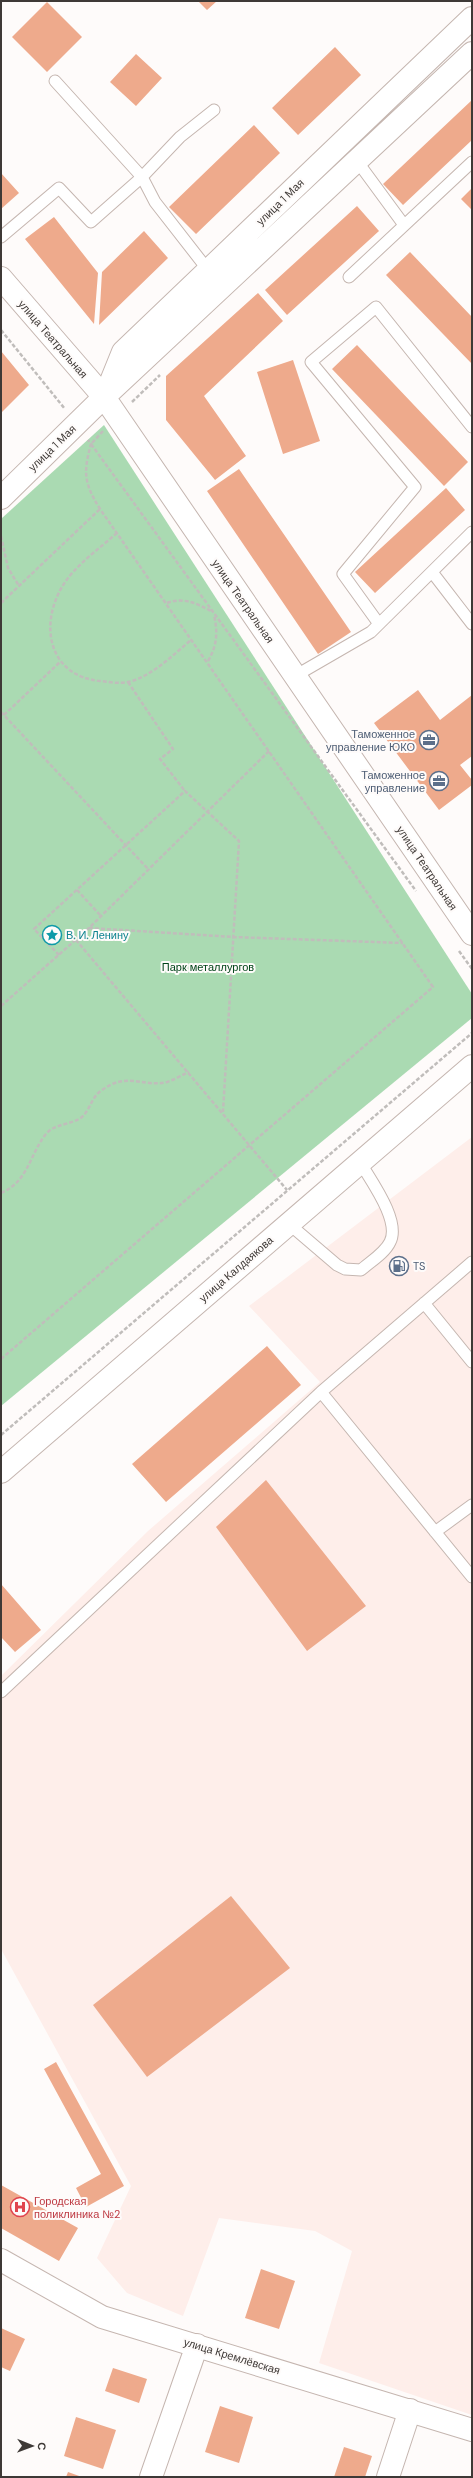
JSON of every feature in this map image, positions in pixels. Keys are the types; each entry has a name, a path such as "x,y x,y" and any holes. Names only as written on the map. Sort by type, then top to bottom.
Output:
{"street":[{"name":"улица 1 Мая","path":"104,398 124,352 472,18"},
{"name":"улица 1 Мая","path":"1,498 104,398 472,53"},
{"name":"улица Театральная","path":"1,278 104,398 295,676 465,942"},
{"name":"улица Калдаякова","path":"1,1472 472,1066"},
{"name":"улица Кремлёвская","path":"1,2260 102,2318 197,2345 472,2430"},
{"path":"151,2477 197,2345"},
{"path":"388,2477 410,2410"}],"lane":[{"path":"55,81 142,177 155,202 208,270"},
{"path":"1,237 59,188 91,222 142,177 180,137 214,110"},
{"path":"357,161 404,225"},
{"path":"349,277 472,162"},
{"path":"379,624 343,574 415,487 311,362 376,307 472,427"},
{"path":"295,676 371,632 472,532"},
{"path":"432,572 472,624"},
{"path":"289,1224 337,1265 345,1269 361,1270 391,1242 393,1231 391,1218 360,1162"},
{"path":"1,1692 321,1392 472,1262"},
{"path":"424,1303 472,1362"},
{"path":"321,1392 472,1577"},
{"path":"435,1532 472,1505"}],"path":[{"path":"163,373 91,444 416,892"},
{"path":"1,604 100,509 167,603 191,640 208,661 433,987 1,1359"},
{"path":"116,533 63,585 53,606 50,624 53,648 60,662 74,674 92,681 128,682 144,676 191,640"},
{"path":"1,536 8,568 20,586"},
{"path":"167,603 178,599 196,603 213,612"},
{"path":"208,661 216,649 216,627 213,612"},
{"path":"4,715 60,662"},
{"path":"128,682 173,749 160,759 185,791 239,841 223,1112"},
{"path":"1,712 149,870"},
{"path":"1,1006 89,928 269,751"},
{"path":"59,955 34,929 185,791"},
{"path":"77,890 101,916"},
{"path":"89,928 234,937 403,944"},
{"path":"76,940 223,1112 287,1190"},
{"path":"465,942 472,969"},
{"path":"1,999 5,1003"},
{"path":"1,1435 472,1033"},
{"path":"1,1193 16,1184 26,1173 47,1133 55,1127 82,1117 100,1091 113,1083 127,1080 166,1082 189,1072"}],"shaded area":[{"path":"472,1137 472,2415 319,2363 352,2251 315,2231 219,2218 183,2316 127,2293 97,2258 131,2186 1,1949 1,1676 148,1531 320,1382 249,1306"}],"green space":[{"name":"Парк металлургов","path":"104,425 472,994 472,1018 1,1406 1,519"}],"building":[{"path":"198,1 217,1 207,10"},
{"path":"47,2 82,37 47,72 12,37"},
{"path":"335,47 361,75 298,135 272,108"},
{"path":"136,54 162,78 136,106 110,82"},
{"path":"472,100 472,140 403,205 383,184"},
{"path":"254,125 280,153 196,234 169,207"},
{"path":"1,173 19,193 1,209"},
{"path":"472,188 472,210 461,199"},
{"path":"357,206 379,231 287,315 265,290"},
{"path":"54,217 98,273 94,324 25,239"},
{"path":"144,231 168,258 99,325 102,272"},
{"path":"410,252 472,317 472,364 386,275"},
{"path":"258,293 283,321 204,396 246,456 215,480 166,420 166,376"},
{"path":"357,345 468,462 444,486 332,369"},
{"path":"1,351 29,385 1,413"},
{"path":"293,360 320,441 283,454 257,372"},
{"path":"239,469 351,632 318,654 207,491"},
{"path":"446,488 465,510 375,593 355,572"},
{"name":"Таможенное управление ЮКО","path":"418,690 440,720 472,695 472,756 460,765 472,780 472,785 439,810 374,723"},
{"path":"267,1346 301,1385 166,1502 132,1464"},
{"path":"266,1480 366,1606 307,1651 216,1527"},
{"path":"1,1584 41,1630 15,1652 1,1637"},
{"path":"231,1896 290,1968 147,2077 93,2005"},
{"path":"56,2062 124,2186 86,2207 76,2188 101,2174 44,2069"},
{"name":"Городская поликлиника №2","path":"1,2185 78,2228 59,2261 1,2228"},
{"path":"261,2269 295,2281 279,2329 245,2318"},
{"path":"1,2328 25,2339 10,2371 1,2367"},
{"path":"113,2368 147,2379 139,2403 105,2391"},
{"path":"220,2406 253,2417 239,2463 205,2452"},
{"path":"76,2417 116,2430 103,2469 64,2456"},
{"path":"344,2447 372,2456 365,2477 334,2477"},
{"path":"68,2472 82,2477 66,2477"}],"place":[{"name":"Таможенное управление ЮКО","path":"429,740"},
{"name":"Таможенное управление","path":"439,781"},
{"name":"В. И. Ленину","path":"52,935"},
{"name":"TS","path":"399,1266"},
{"name":"Городская поликлиника №2","path":"20,2207"}]}
